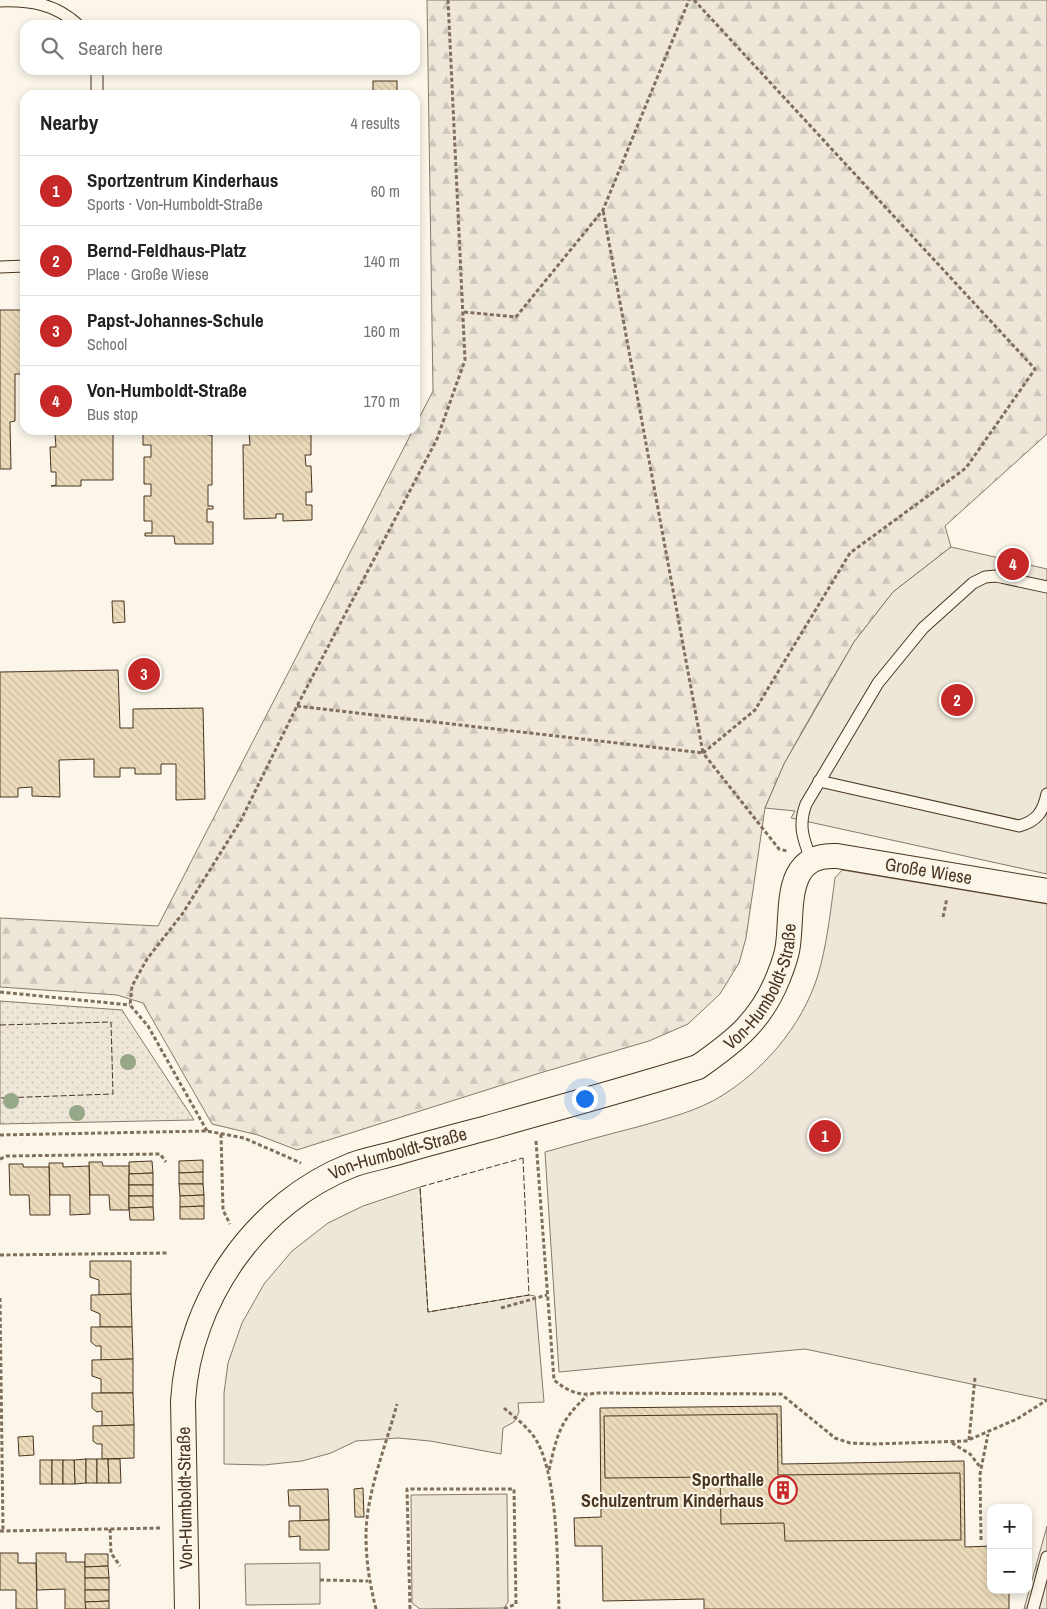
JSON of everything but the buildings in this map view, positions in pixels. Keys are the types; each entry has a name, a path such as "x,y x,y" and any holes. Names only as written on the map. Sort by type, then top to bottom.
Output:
{"street":[{"name":"Große Wiese","path":"811,859 823,855 837,856 1047,891"},
{"name":"Von-Humboldt-Straße","path":"187,1609 184,1383 193,1341 208,1300 226,1268 268,1220 294,1197 353,1165 698,1067 733,1043 760,1012 778,978 788,947 795,880 811,859"}],"lane":[{"path":"0,1 20,0 45,4 67,15 72,20"},
{"path":"97,75 97,90"},
{"path":"0,267 20,266"},
{"path":"811,859 802,838 800,818 819,782 878,683 923,628 973,583 986,577 996,576 1047,587"},
{"path":"819,782 1019,826 1030,823 1038,817 1044,807 1047,794"},
{"path":"1033,1609 1047,1557"}],"path":[{"path":"130,1005 132,986 146,959 183,913 241,820 297,706 437,439 465,360 448,0"},
{"path":"464,312 516,317 603,210 689,0"},
{"path":"297,706 704,753 755,710 850,553 966,468 1035,369 694,0"},
{"path":"603,210 704,753 779,849 811,859"},
{"path":"0,992 130,1005 148,1026 207,1131"},
{"path":"531,1115 539,1165 554,1380 570,1391 587,1395 595,1393 781,1394 834,1438 850,1443 952,1442 969,1440 988,1434 1047,1400"},
{"path":"0,1134 207,1131 244,1138 289,1156 326,1178"},
{"path":"221,1134 223,1210 243,1248"},
{"path":"0,1159 7,1156 160,1154 166,1162"},
{"path":"0,1255 168,1253"},
{"path":"501,1308 547,1295"},
{"path":"0,1298 2,1531 185,1528"},
{"path":"969,1440 975,1377"},
{"path":"549,1471 558,1432 572,1409 587,1395"},
{"path":"376,1609 368,1581 367,1526 376,1473 397,1404"},
{"path":"504,1408 533,1434 549,1471 555,1520 559,1609"},
{"path":"981,1540 981,1468 988,1434"},
{"path":"952,1442 970,1454 981,1468"},
{"path":"410,1609 407,1489 514,1489 516,1604 504,1609"},
{"path":"110,1529 111,1553 120,1566"},
{"path":"320,1580 368,1581"}],"green space":[{"path":"427,0 1047,0 1047,434 945,526 951,547 893,592 854,642 816,707 784,764 765,808 746,938 739,963 720,994 688,1024 649,1041 540,1073 297,1150 258,1135 212,1124 143,1003 117,995 0,987 0,918 158,926 410,435 420,435 420,416 433,391"},
{"path":"842,870 1047,904 1047,1400 805,1349 559,1372 545,1152 693,1110 723,1095 756,1070 784,1039 807,1003 821,964 835,878"},
{"path":"0,1001 122,1010 194,1120 0,1124"},
{"path":"507,1494 508,1602 504,1608 420,1609 412,1603 411,1495"},
{"path":"1047,1526 1047,1609 1024,1609 1028,1594 1032,1594 1032,1580"}],"shaded area":[{"path":"951,547 1047,569 1047,874 791,818 795,811 765,808 784,764 854,642 893,592"},
{"path":"420,1187 428,1312 529,1295 535,1296 544,1402 518,1403 519,1412 514,1422 503,1428 501,1454 430,1441 398,1438 356,1441 331,1453 302,1461 264,1465 224,1464 224,1393 228,1363 242,1323 264,1284 292,1251 328,1223 363,1206"},
{"path":"320,1563 320,1604 246,1605 245,1564"}],"fence":[{"path":"0,1025 111,1022 113,1094 0,1098"},
{"path":"523,1158 529,1295 428,1312 420,1187 523,1158"}],"place":[{"name":"Von-Humboldt-Straße","path":"1013,564"},
{"name":"Papst-Johannes-Schule","path":"144,674"},
{"name":"Bernd-Feldhaus-Platz","path":"957,700"},
{"name":"Sportzentrum Kinderhaus","path":"825,1136"},
{"name":"Sporthalle Schulzentrum Kinderhaus","path":"783,1490"}]}
